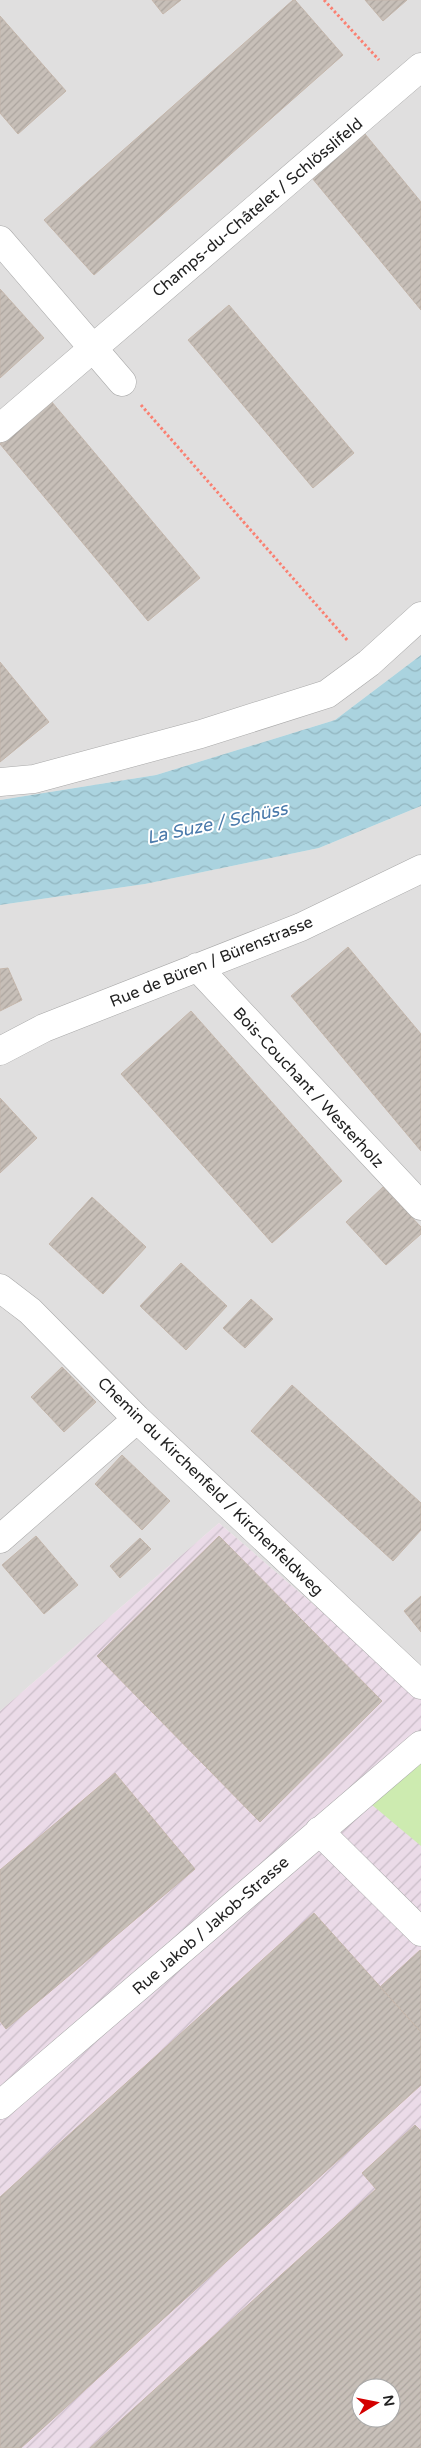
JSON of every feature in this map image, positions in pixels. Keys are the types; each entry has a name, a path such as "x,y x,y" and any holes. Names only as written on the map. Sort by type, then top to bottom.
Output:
{"street":[{"name":"Champs-du-Châtelet / Schlösslifeld","path":"0,428 93,347 412,83"},
{"path":"0,240 122,382"},
{"path":"0,782 34,779 202,734 327,694 369,663 421,616"},
{"name":"Rue de Büren / Bürenstrasse","path":"0,1051 44,1028 301,927 421,869"},
{"name":"Bois-Couchant / Westerholz","path":"197,967 421,1206"},
{"name":"Chemin du Kirchenfeld / Kirchenfeldweg","path":"0,1288 30,1311 137,1419 421,1685"},
{"path":"0,1539 137,1419"},
{"name":"Rue Jakob / Jakob-Strasse","path":"0,2105 421,1745"},
{"path":"319,1831 421,1932"}],"path":[{"path":"324,0 412,83"},
{"path":"122,382 369,663"}],"shaded area":[{"path":"0,0 421,0 421,655 335,720 156,775 0,800"},
{"path":"421,806 421,1697 219,1523 0,1711 0,905 145,884 319,848"},
{"path":"219,1523 421,1697 421,2448 0,2448 0,1711"}],"green space":[{"path":"421,1763 421,1846 371,1804"}],"water":[{"name":"La Suze / Schüss","path":"421,655 421,806 319,848 145,884 0,905 0,800 156,775 335,720"}],"building":[{"path":"152,0 181,0 163,14"},
{"path":"293,0 343,55 94,275 44,220"},
{"path":"365,0 407,0 383,21"},
{"path":"0,16 66,91 18,134 0,113"},
{"path":"365,134 421,202 421,310 312,178"},
{"path":"0,289 44,338 0,378"},
{"path":"229,305 354,453 313,488 188,340"},
{"path":"51,401 200,578 148,621 0,444"},
{"path":"0,662 49,722 0,762"},
{"path":"348,947 421,1034 421,1151 291,996"},
{"path":"8,968 22,1000 0,1011 0,969"},
{"path":"191,1011 342,1181 272,1243 121,1074"},
{"path":"0,1098 37,1138 0,1173"},
{"path":"383,1187 421,1227 421,1234 386,1265 346,1222"},
{"path":"92,1197 146,1247 103,1294 49,1244"},
{"path":"181,1263 227,1306 186,1350 140,1306"},
{"path":"251,1299 273,1319 245,1348 223,1328"},
{"path":"62,1367 96,1402 64,1432 31,1397"},
{"path":"292,1385 421,1503 421,1530 393,1561 251,1431"},
{"path":"122,1455 170,1501 142,1530 95,1484"},
{"path":"36,1536 78,1585 44,1614 2,1565"},
{"path":"219,1536 382,1701 260,1822 97,1656"},
{"path":"140,1538 151,1549 120,1578 110,1566"},
{"path":"421,1596 421,1632 404,1611"},
{"path":"115,1773 195,1869 6,2029 0,2021 0,1870"},
{"path":"314,1913 421,2032 421,2085 21,2448 0,2448 0,2197"},
{"path":"421,1951 421,2032 380,1987"},
{"path":"415,2125 421,2131 421,2448 90,2448 376,2189 362,2173"}]}
